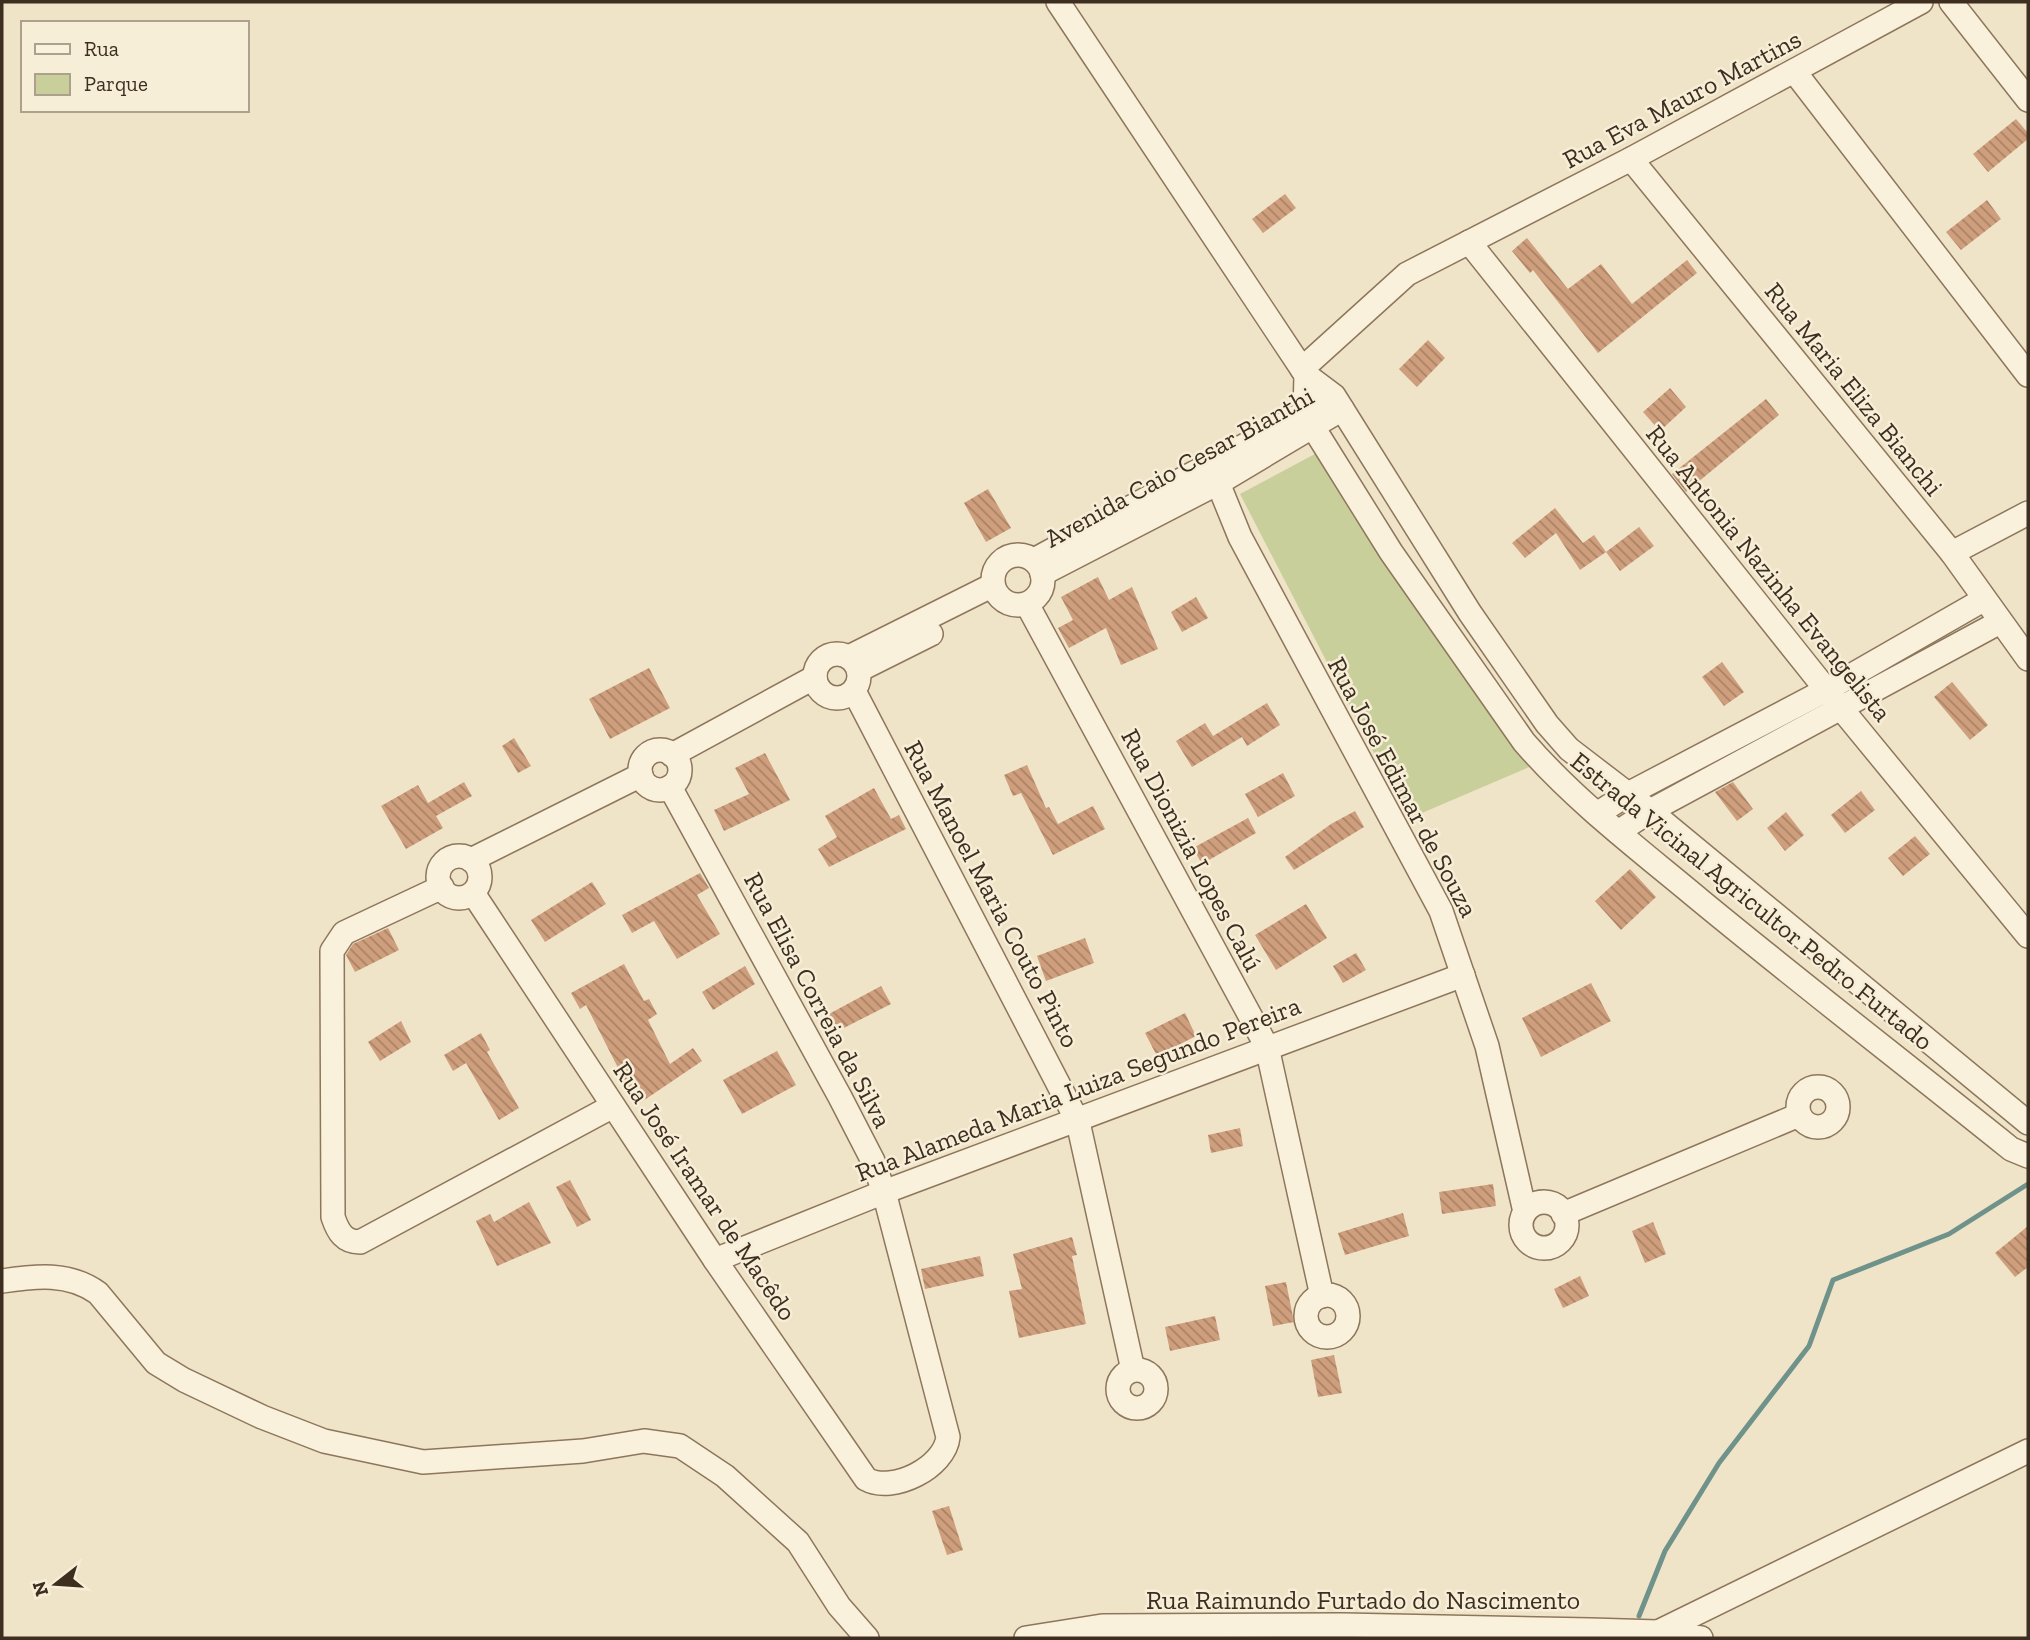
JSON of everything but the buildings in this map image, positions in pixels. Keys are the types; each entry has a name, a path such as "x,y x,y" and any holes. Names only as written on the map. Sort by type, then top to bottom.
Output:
{"street":[{"name":"Estrada Vicinal Agricultor Pedro Furtado","path":"1058,2 1304,372 1338,403 1470,613 1547,724 1569,749 1650,811 2028,1123"},
{"name":"Rua Eva Mauro Martins","path":"1304,372 1372,308 1392,285 1425,263 1631,159 1921,2"},
{"path":"1951,2 2028,100"},
{"path":"1794,71 2028,375"},
{"name":"Rua Maria Eliza Bianchi","path":"1631,159 1952,553 1983,600 2028,659"},
{"name":"Rua Antonia Nazinha Evangelista","path":"1469,242 1833,699 2028,936"},
{"path":"1304,372 1309,419"},
{"name":"Avenida Caio Cesar Bianthi","path":"1038,567 1338,403"},
{"name":"Estrada Vicinal Agricultor Pedro Furtado","path":"1309,419 1391,552 1524,742 1545,767 1618,832 2001,1140 2028,1156"},
{"name":"Avenida Caio Cesar Bianthi","path":"1038,567 1218,483 1309,419"},
{"name":"Rua José Edimar de Souza","path":"1218,483 1240,537 1332,713 1420,868 1441,911 1487,1046 1525,1212 1522,1234 1540,1248 1554,1245 1564,1235 1563,1214"},
{"path":"1952,553 2028,513"},
{"name":"Avenida Caio Cesar Bianthi","path":"996,592 994,570 1004,558 1019,554 1038,567 1042,588 1027,604"},
{"path":"817,682 836,698 854,673 996,592 1013,605 1027,604"},
{"path":"1618,832 1833,699 1983,600"},
{"name":"Rua Dionizia Lopes Calú","path":"1027,604 1267,1047 1322,1296"},
{"path":"1597,814 1628,794 2000,622"},
{"path":"675,760 817,682 823,658 836,653 854,673"},
{"name":"Rua Manoel Maria Couto Pinto","path":"854,673 1078,1122 1133,1370"},
{"path":"474,875 455,857 444,863 439,875 442,887 453,897 466,897 474,875 653,783 677,781 675,760 663,750 650,753 641,763 653,783"},
{"name":"Rua Elisa Correia da Silva","path":"653,783 828,1074 873,1161 884,1192 948,1437 947,1448 942,1456 912,1476"},
{"name":"Rua José Iramar de Macêdo","path":"474,875 613,1106 866,1479 876,1484 888,1484 912,1476"},
{"path":"442,887 344,933 332,951 333,1217 343,1237 352,1242 360,1242 613,1106"},
{"name":"Rua Alameda Maria Luiza Segundo Pereira","path":"715,1260 884,1192 1078,1122 1267,1047 1463,975"},
{"path":"1525,1212 1530,1206 1545,1202 1563,1214 1799,1115"},
{"path":"2,1281 33,1276 62,1278 87,1286 98,1293 156,1363 184,1380 262,1417 324,1441 423,1461 583,1451 644,1441 680,1446 724,1476 798,1542 839,1606 867,1638"},
{"path":"1658,1632 2028,1451"},
{"name":"Rua Raimundo Furtado do Nascimento","path":"1026,1638 1102,1626 1343,1625 1658,1632 1701,1638"}],"green space":[{"path":"1326,448 1541,762 1408,819 1240,494"}],"waterway":[{"path":"1639,1616 1665,1551 1719,1463 1809,1346 1833,1280 1949,1234 2028,1184"}]}
